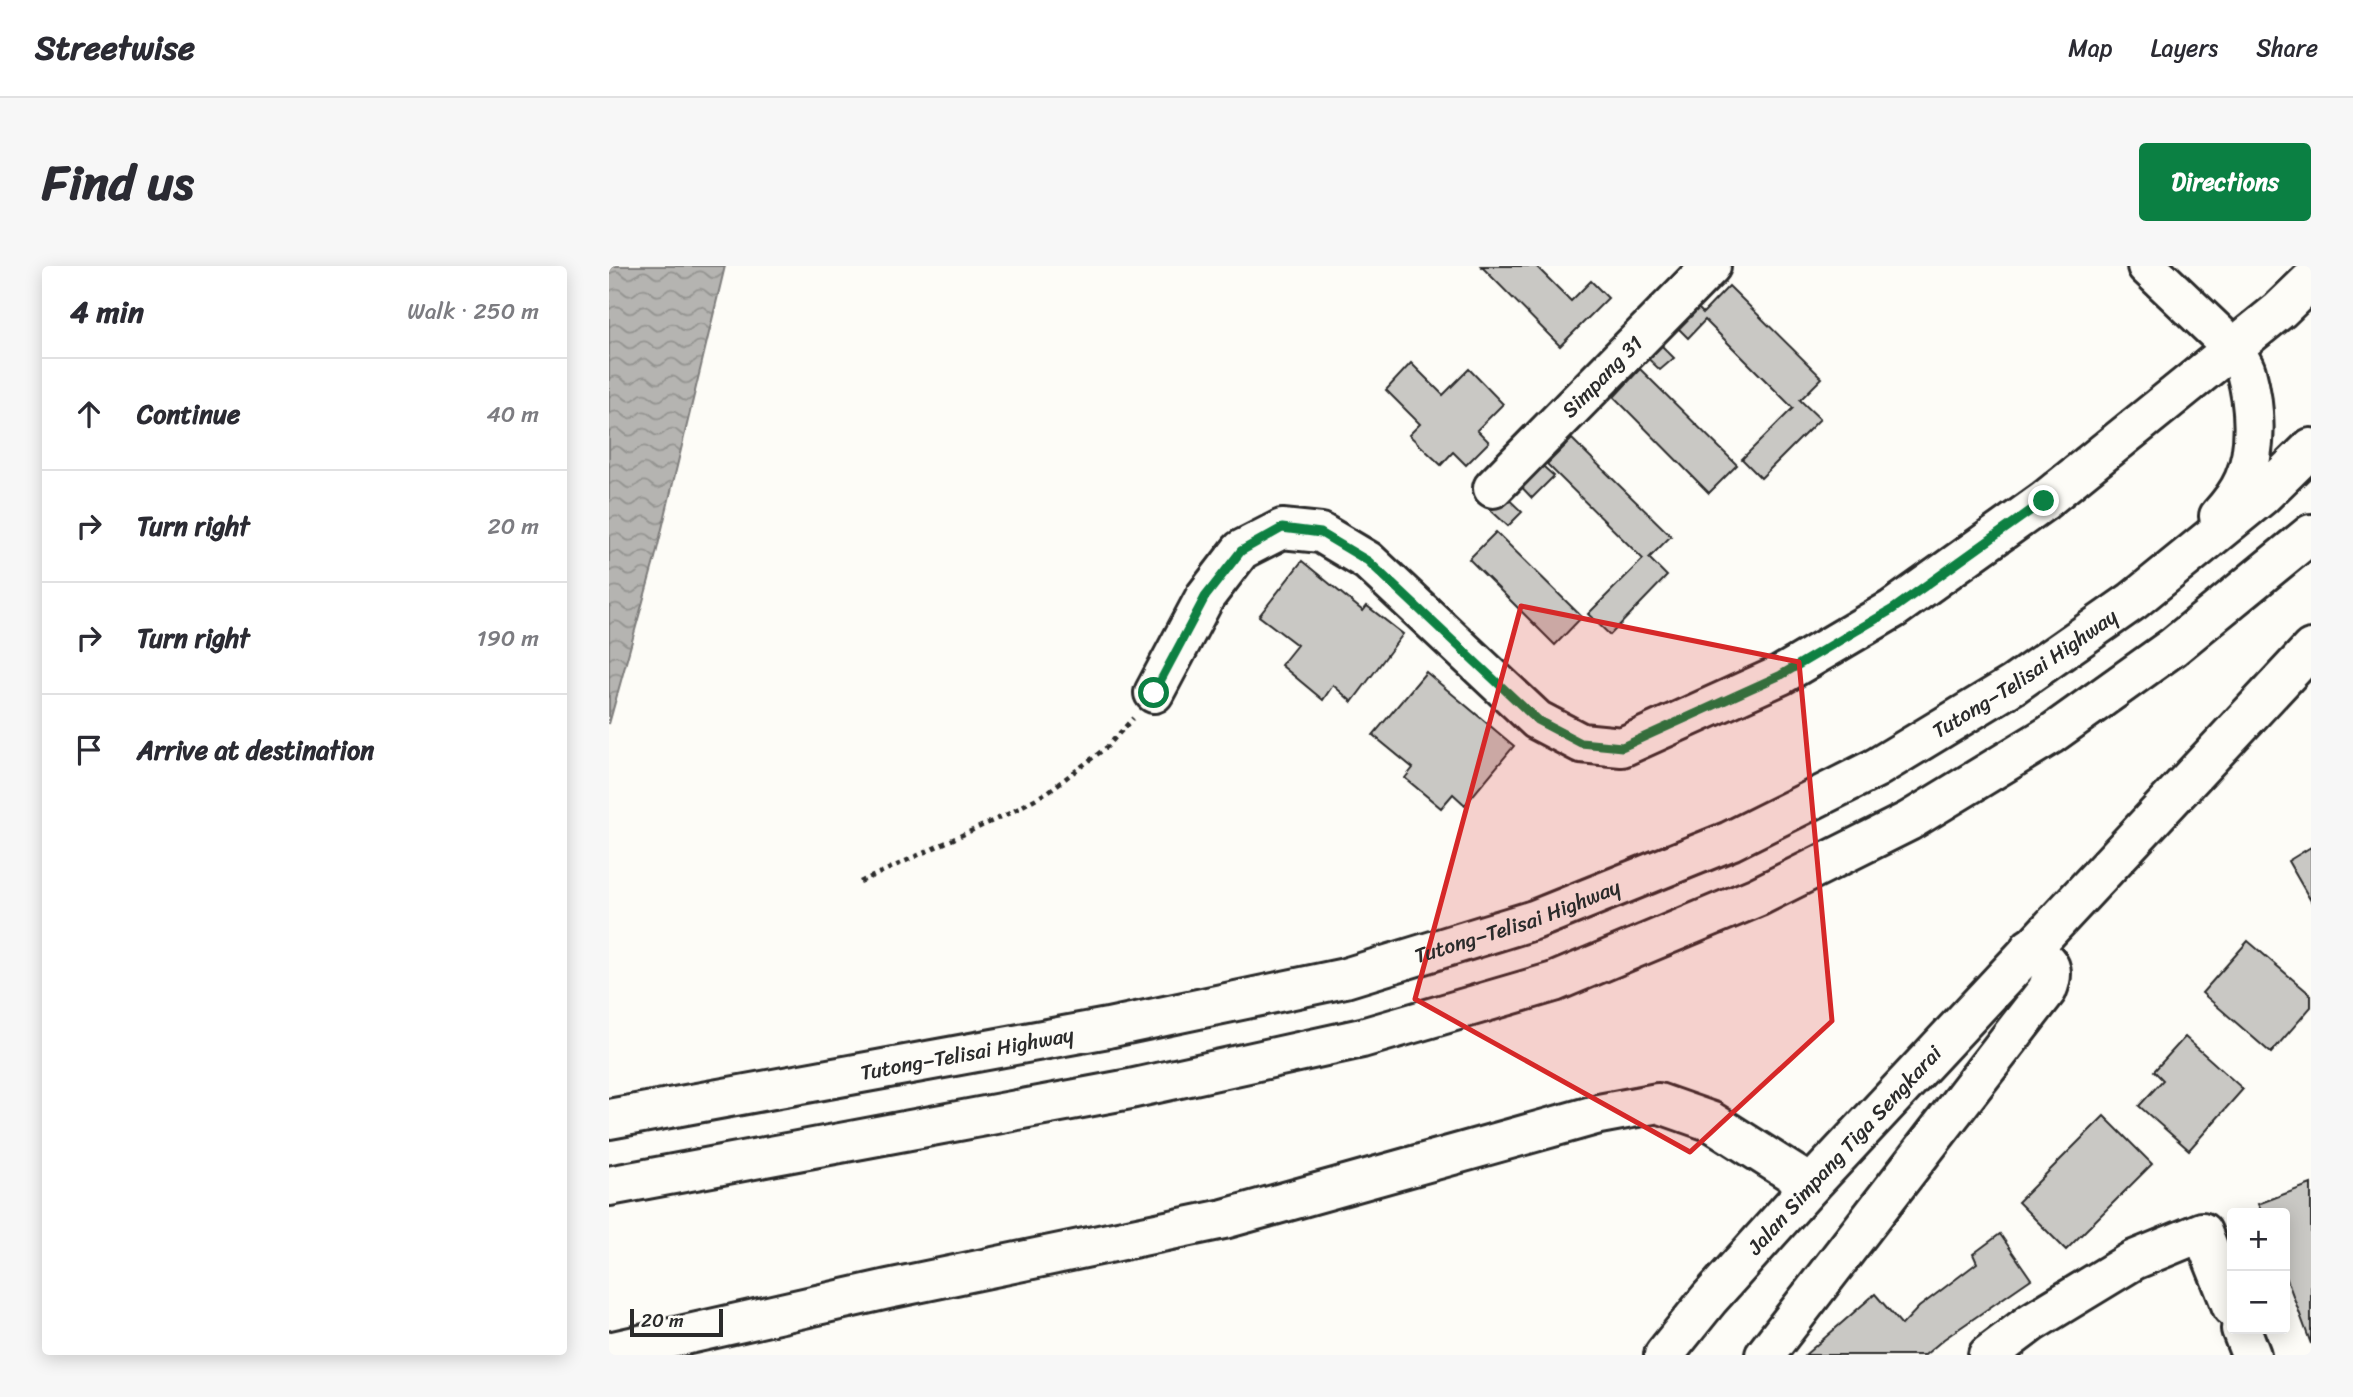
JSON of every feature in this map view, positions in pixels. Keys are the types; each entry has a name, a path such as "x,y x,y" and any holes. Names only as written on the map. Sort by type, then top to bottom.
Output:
{"main road":[{"name":"Simpang 31","path":"1493,488 1711,266"},
{"path":"2133,601 2235,498 2245,479 2252,454 2253,417 2246,370 2232,348 2147,266"},
{"path":"1154,693 1205,597 1241,551 1282,528 1321,533 1368,561 1537,720 1581,743 1622,747 1781,675 1893,609 2044,501 2280,310 2311,280"},
{"name":"Tutong–Telisai Highway","path":"609,1119 1108,1028 1345,978 1534,920 1730,841 1875,768 2013,685 2133,601 2262,496 2311,448"},
{"path":"609,1186 1130,1089 1362,1038 1554,982 1745,902 1909,821 2050,735 2173,647 2311,534"},
{"name":"Jalan Simpang Tiga Sengkarai","path":"1664,1355 1709,1299 1811,1185 2311,649"},
{"path":"1765,1355 2046,990 2053,976 2050,965 2030,948"},
{"path":"609,1352 888,1289 1224,1219 1599,1114 1658,1103 1712,1122 1811,1185"},
{"path":"1987,1355 2032,1322 2134,1260 2203,1231 2227,1294"},
{"path":"2243,1334 2251,1355"}],"path":[{"path":"860,882 1012,812 1049,791 1107,747 1154,693"}],"highlighted area":[{"path":"1521,606 1799,662 1832,1021 1690,1152 1415,999"}],"water":[{"path":"609,266 725,266 655,558 609,724"}],"building":[{"path":"1481,266 1536,266 1571,301 1591,281 1608,298 1560,346"},
{"path":"1729,286 1822,378 1800,400 1820,419 1761,478 1742,459 1793,408 1705,320 1688,338 1668,318 1688,298 1703,313"},
{"path":"1651,335 1674,358 1660,370 1637,348"},
{"path":"1411,363 1443,395 1469,369 1503,404 1477,430 1489,442 1466,465 1453,452 1441,465 1409,435 1420,424 1386,390"},
{"path":"1640,369 1737,465 1709,493 1614,397"},
{"path":"1572,439 1671,536 1649,558 1667,576 1610,635 1588,614 1643,559 1547,464"},
{"path":"1535,459 1554,476 1532,498 1515,480"},
{"path":"1500,491 1522,512 1508,526 1486,506"},
{"path":"1496,532 1582,617 1555,645 1469,559"},
{"path":"1302,561 1363,611 1367,606 1403,634 1352,702 1333,685 1323,700 1281,665 1297,645 1259,616"},
{"path":"1426,672 1514,746 1465,805 1453,794 1441,808 1405,778 1413,768 1373,735"},
{"path":"2311,847 2311,901 2288,861"},
{"path":"2248,941 2311,995 2311,1007 2271,1053 2202,993"},
{"path":"2185,1037 2243,1089 2189,1150 2139,1106 2163,1080 2154,1071"},
{"path":"2104,1116 2152,1164 2066,1250 2018,1202"},
{"path":"2311,1184 2311,1344 2290,1287 2290,1208 2260,1208 2258,1204"},
{"path":"2000,1234 2031,1279 1925,1355 1805,1355 1875,1294 1902,1325 1919,1307 1977,1263 1973,1254"}],"route":[{"path":"1154,693 1205,597 1241,551 1282,528 1321,533 1368,561 1537,720 1581,743 1622,747 1781,675 1893,609 2044,501"}]}
